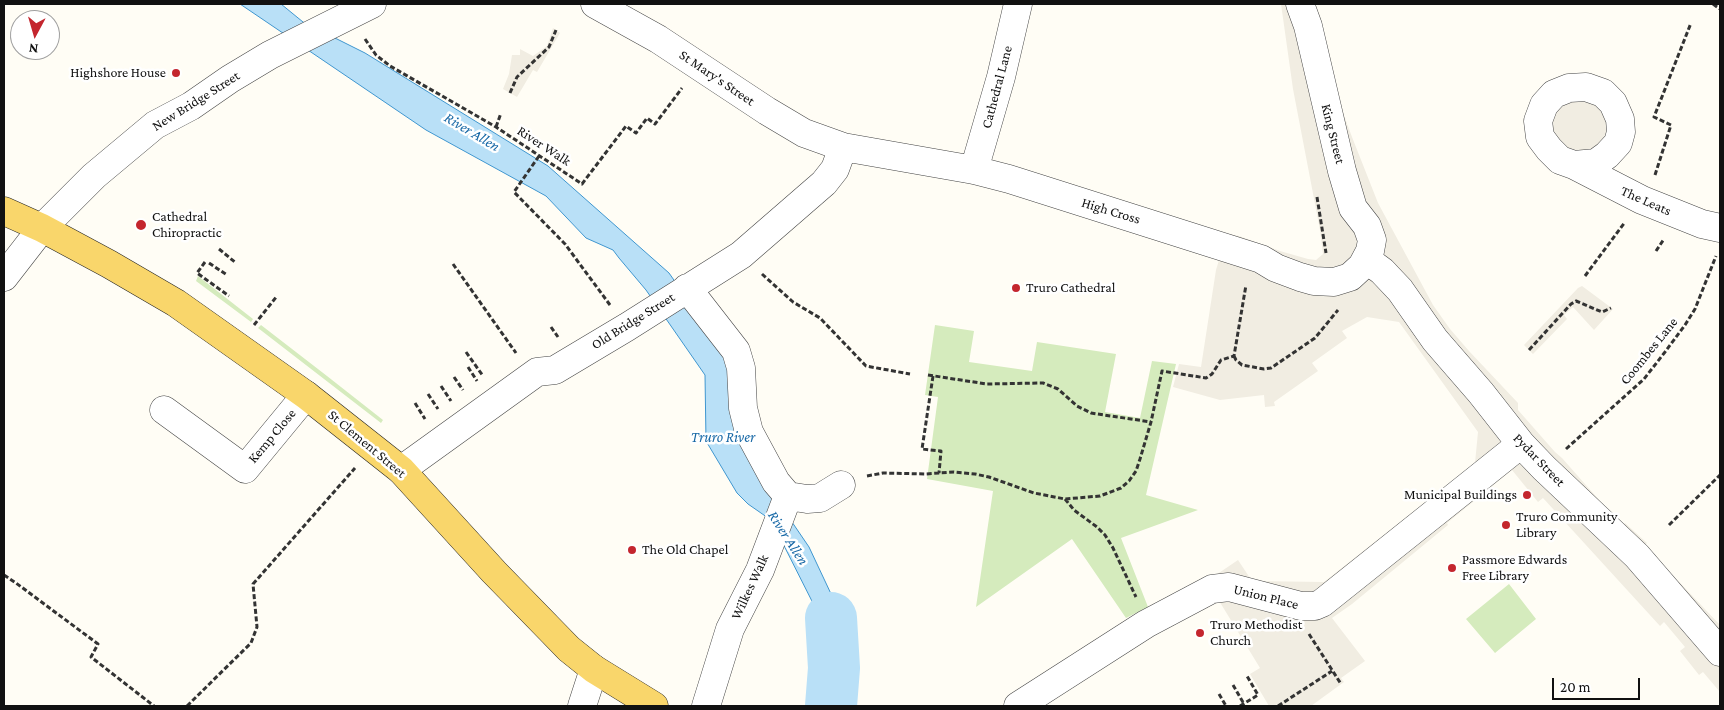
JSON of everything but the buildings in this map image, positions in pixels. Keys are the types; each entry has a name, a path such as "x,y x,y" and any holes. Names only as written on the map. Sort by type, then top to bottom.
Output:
{"main road":[{"name":"St Clement Street","path":"4,211 42,228 176,303 306,395 401,470 543,624 594,669 654,706"}],"street":[{"name":"St Mary's Street","path":"595,4 658,39 786,123 804,133 842,147"},
{"name":"Cathedral Lane","path":"974,170 1001,77 1018,4"},
{"name":"King Street","path":"1300,4 1308,26 1342,172 1353,208 1368,226 1372,240 1370,251 1358,268"},
{"name":"New Bridge Street","path":"4,278 42,228 94,176 155,125 191,106 230,79 270,55 352,14"},
{"name":"High Cross","path":"842,147 974,170 1018,182 1261,259 1276,268 1314,281 1334,282 1358,268"},
{"name":"Old Bridge Street","path":"401,470 536,372 555,370 740,255 824,183 834,169 842,147"},
{"name":"The Leats","path":"1574,165 1644,201 1702,224 1719,241"},
{"name":"Pydar Street","path":"1358,268 1382,271 1400,290 1435,340 1482,393 1521,444 1637,556 1720,652"},
{"path":"687,288 736,351 741,368 743,408 749,432 776,482 784,508 807,499 820,498 841,485"},
{"name":"Kemp Close","path":"164,410 245,469 306,395"},
{"path":"1318,605 1521,444"},
{"name":"Wilkes Walk","path":"706,706 730,629 760,570 784,508"},
{"name":"Union Place","path":"1018,706 1146,624 1212,589 1229,587 1301,606 1318,605"},
{"path":"582,706 594,669"}],"path":[{"path":"1713,4 1720,9"},
{"name":"River Walk","path":"352,14 376,55 390,66 496,127 582,184 626,126 636,133 647,118 655,124 699,66"},
{"path":"1585,276 1644,201 1671,125 1654,117 1691,23"},
{"path":"510,93 517,77 549,47 556,30"},
{"path":"496,127 501,114"},
{"path":"539,156 514,192 565,244 627,327"},
{"name":"Coombes Lane","path":"1544,468 1598,422 1644,379 1690,318 1719,241"},
{"path":"219,249 236,263"},
{"path":"740,255 793,302 820,318 866,366 910,374"},
{"path":"1252,256 1234,356 1239,363 1248,367 1268,368 1279,363 1315,338 1340,306 1358,268"},
{"path":"227,275 207,262 197,273 228,296"},
{"path":"453,264 518,355"},
{"path":"250,330 277,296"},
{"path":"1528,350 1570,304 1576,301 1602,312 1611,308"},
{"path":"466,352 486,381"},
{"path":"841,485 852,479 883,473 961,473 989,477 1034,493 1066,499 1100,496 1121,488 1130,481 1136,471 1151,422 1162,370 1206,378 1212,374 1221,360 1234,356"},
{"path":"468,367 480,385"},
{"path":"928,376 987,384 1043,383 1058,389 1078,406 1091,413 1151,422"},
{"path":"933,376 922,450 941,452 939,473"},
{"path":"454,377 466,394"},
{"path":"441,386 453,403"},
{"path":"428,394 440,412"},
{"path":"415,403 426,419 418,424"},
{"path":"187,706 250,643 257,627 253,584 357,466"},
{"path":"1669,525 1720,474"},
{"path":"1066,499 1074,510 1097,527 1105,536 1131,585 1146,624"},
{"path":"4,575 98,644 91,657 154,706"},
{"path":"1318,605 1308,617 1307,628 1316,646 1341,684"},
{"path":"1278,706 1332,671"},
{"path":"1240,706 1258,695 1248,676"},
{"path":"1233,685 1244,704"},
{"path":"1219,694 1226,706"}],"green space":[{"path":"198,276 253,319 251,322 196,281"},
{"path":"261,325 383,420 381,423 258,328"},
{"path":"935,325 974,331 969,362 1032,371 1037,342 1116,354 1105,412 1140,418 1152,361 1176,364 1146,495 1198,510 1121,538 1148,607 1126,618 1072,539 976,607 993,491 927,479 938,397 925,395"},
{"path":"1509,584 1536,619 1495,653 1466,619"}],"shaded area":[{"path":"1281,4 1315,4 1336,94 1352,137 1378,203 1433,305 1469,351 1518,403 1518,410 1555,452 1622,526 1625,523 1647,543 1646,547 1720,625 1720,692 1703,672 1699,675 1680,651 1685,647 1664,622 1660,626 1543,498 1538,502 1512,470 1352,604 1332,618 1365,661 1341,678 1344,682 1311,706 1269,706 1250,674 1260,668 1207,581 1238,560 1252,581 1324,582 1475,463 1478,432 1399,322 1367,317 1342,331 1347,338 1312,363 1318,371 1274,402 1275,406 1265,407 1264,395 1220,400 1173,387 1179,364 1201,367 1216,270 1227,234 1239,236 1308,259 1316,260 1323,254 1293,89"},
{"path":"553,28 560,33 537,72 533,70 517,97 503,89 509,74 512,55 520,55 520,49 533,56 547,46"},
{"path":"1574,99 1595,102 1604,110 1609,131 1597,150 1571,153 1553,133 1552,122 1556,112 1564,103"},
{"path":"1582,286 1613,309 1594,330 1573,307 1564,315 1567,319 1533,354 1524,345"}],"water":[{"name":"Truro River","path":"240,4 281,4 303,22 365,53 548,166 669,273 737,370 762,478 809,547 840,613 844,666 831,692 830,706 820,706 824,677 823,623 771,520 748,504 737,493 706,441 705,375 646,290 613,250 586,238 546,196 426,130"}],"waterway":[{"name":"River Allen","path":"831,618 834,668 831,706"}],"place":[{"name":"Highshore House","path":"176,73"},
{"name":"Cathedral Chiropractic","path":"141,225"},
{"name":"Truro Cathedral","path":"1016,288"},
{"name":"Municipal Buildings","path":"1527,495"},
{"name":"Truro Community Library","path":"1506,525"},
{"name":"The Old Chapel","path":"632,550"},
{"name":"Passmore Edwards Free Library","path":"1452,568"},
{"name":"Truro Methodist Church","path":"1200,633"}]}
